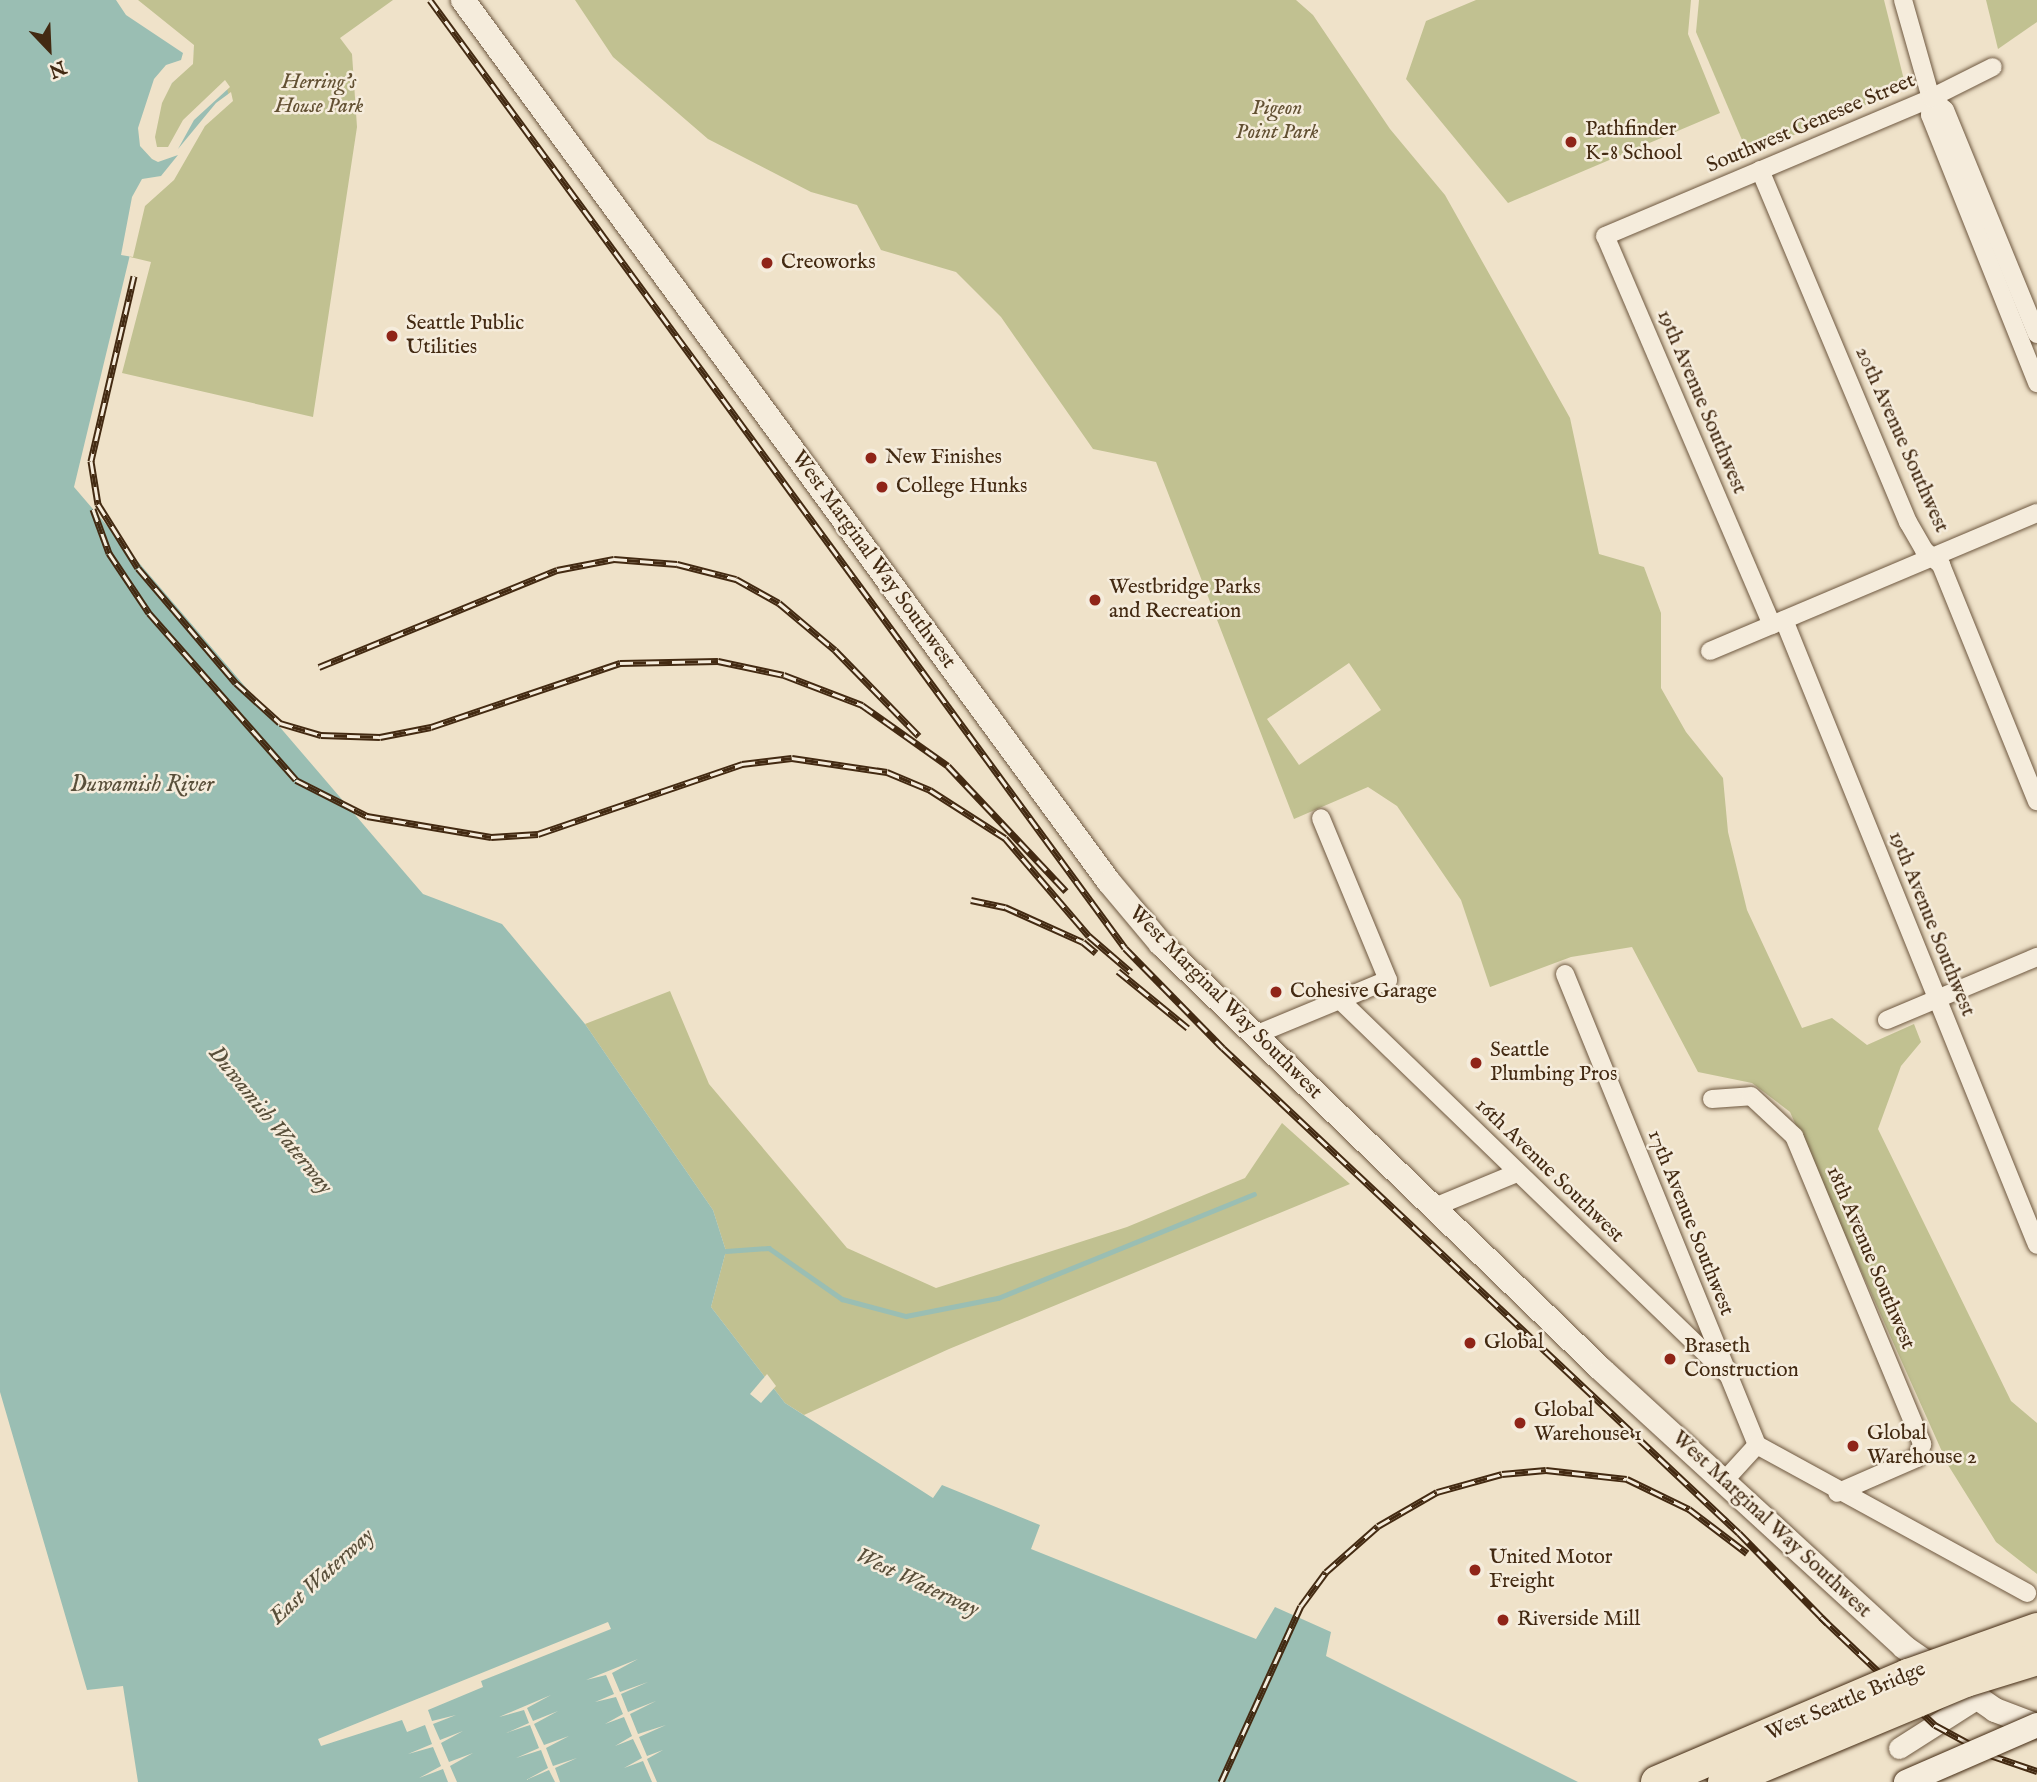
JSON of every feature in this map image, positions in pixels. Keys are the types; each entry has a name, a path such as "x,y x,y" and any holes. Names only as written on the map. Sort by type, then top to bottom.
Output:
{"highway":[{"name":"West Seattle Bridge","path":"1657,1782 1908,1675 2037,1629"},
{"name":"West Seattle Bridge","path":"1724,1782 1912,1702 2037,1659"},
{"path":"1912,1702 2037,1680"}],"main road":[{"name":"West Marginal Way Southwest","path":"463,0 1109,882 1161,944 1432,1208 1904,1647 1976,1699 2037,1725"},
{"path":"1906,1782 2037,1725"}],"street":[{"path":"1903,0 1931,99 1930,115 2037,383"},
{"name":"Southwest Genesee Street","path":"1605,236 1931,99 1993,66"},
{"path":"1931,99 1945,110 2037,334"},
{"name":"20th Avenue Southwest","path":"1760,170 1908,522 1932,557 1941,565 2037,801"},
{"name":"19th Avenue Southwest","path":"1605,236 1778,622 2037,1245"},
{"path":"1710,651 2037,513"},
{"path":"1255,1035 1388,980 1321,818"},
{"path":"1887,1020 2037,957"},
{"name":"17th Avenue Southwest","path":"1564,974 1757,1445"},
{"name":"16th Avenue Southwest","path":"1339,1000 1727,1375"},
{"name":"18th Avenue Southwest","path":"1712,1100 1751,1096 1794,1136 1922,1444 1921,1453 1838,1493"},
{"path":"1432,1208 1517,1172"},
{"path":"1724,1480 1757,1445 1838,1493 2027,1593"},
{"path":"1899,1748 1976,1699"}],"green space":[{"name":"Herring's House Park","path":"134,0 393,0 340,38 352,54 357,127 313,417 122,373 151,262 130,257 138,219 172,147 155,150"},
{"name":"Pigeon Point Park","path":"575,0 1296,0 1313,15 1390,129 1445,195 1570,418 1599,554 1644,567 1661,613 1661,688 1686,732 1723,778 1728,832 1747,910 1802,1028 1832,1018 1867,1045 1914,1024 1921,1042 1901,1066 1878,1129 2011,1401 2037,1423 2037,1574 1996,1542 1948,1465 1790,1112 1752,1083 1698,1072 1632,947 1571,957 1490,987 1461,900 1397,806 1368,787 1294,819 1156,462 1093,449 1001,317 956,272 881,250 857,205 811,192 708,139 613,57","holes":["1349,663 1381,710 1299,765 1267,719"]},
{"path":"1476,0 1691,0 1688,34 1720,113 1508,203 1406,79 1426,21"},
{"path":"1699,0 1884,0 1906,88 1748,154 1696,32"},
{"path":"1986,0 2037,0 2037,22 1998,49"},
{"path":"670,991 709,1084 847,1248 936,1288 1127,1227 1245,1178 1282,1123 1350,1184 949,1349 804,1415 785,1403 711,1307 726,1251 713,1210 585,1024"}],"water":[{"path":"0,0 134,0 194,51 159,102 151,137 155,150 169,150 185,122 226,84 230,101 217,109 142,205 74,487 423,894 502,924 585,1024 713,1210 726,1251 711,1307 785,1403 933,1498 942,1485 1040,1525 1031,1549 1256,1639 1275,1607 1331,1632 1326,1656 1578,1782 138,1782 123,1686 87,1690 0,1392"}],"pier":[{"path":"116,0 138,0 194,45 193,64 172,83 162,103 155,137 157,147 168,147 183,120 225,80 230,87 194,120 178,149 216,103 231,92 233,101 205,126 174,180 145,206 133,257 121,255 132,197 142,179 161,176 178,155 158,162 152,159 140,146 138,128 154,79 166,65 181,60 183,53 126,15"},
{"path":"767,1374 776,1386 761,1403 750,1394"},
{"path":"608,1622 611,1629 481,1681 483,1687 428,1710 432,1721 456,1715 433,1724 440,1740 463,1731 441,1743 449,1762 473,1753 450,1766 457,1782 448,1782 443,1769 419,1778 441,1766 433,1747 408,1754 432,1744 425,1725 407,1732 402,1720 321,1746 318,1739"},
{"path":"638,1659 612,1673 620,1692 648,1682 621,1694 628,1712 656,1701 630,1714 638,1734 666,1725 639,1737 647,1756 663,1750 647,1759 657,1782 652,1782 643,1761 624,1768 642,1758 633,1739 615,1746 632,1736 624,1717 605,1724 623,1714 616,1697 595,1702 614,1694 606,1675 586,1680"},
{"path":"551,1695 527,1708 533,1721 558,1711 534,1724 544,1745 569,1736 546,1748 553,1766 577,1758 555,1768 560,1782 555,1782 549,1770 526,1780 548,1768 541,1750 516,1758 539,1748 530,1725 506,1733 529,1723 524,1710 499,1717"}],"waterway":[{"path":"726,1251 769,1248 842,1299 906,1316 998,1298 1254,1194"}],"railway":[{"path":"430,0 1125,948 1223,1048 1739,1533 1827,1623"},
{"path":"134,276 91,461 98,504 138,568 236,683 280,723 321,735 380,737 431,727 620,663 718,661 784,675 862,705 948,766 1066,891"},
{"path":"93,509 109,553 149,613 296,780 367,816 491,837 538,834 742,764 792,758 887,772 930,790 1005,838 1089,936 1131,972"},
{"path":"319,667 557,570 614,559 677,564 736,579 779,603 835,650 919,736"},
{"path":"971,900 1005,907 1083,942 1096,953"},
{"path":"1118,971 1188,1028"},
{"path":"1221,1782 1301,1606 1326,1572 1378,1526 1437,1492 1502,1474 1546,1470 1627,1479 1689,1509 1747,1553"},
{"path":"1821,1617 1935,1725 1990,1755 2037,1771"}],"place":[{"name":"Pathfinder K-8 School","path":"1571,142"},
{"name":"Creoworks","path":"767,263"},
{"name":"Seattle Public Utilities","path":"392,336"},
{"name":"New Finishes","path":"871,458"},
{"name":"College Hunks","path":"882,487"},
{"name":"Westbridge Parks and Recreation","path":"1095,600"},
{"name":"Cohesive Garage","path":"1276,992"},
{"name":"Seattle Plumbing Pros","path":"1476,1063"},
{"name":"Global","path":"1470,1343"},
{"name":"Braseth Construction","path":"1670,1359"},
{"name":"Global Warehouse 1","path":"1520,1423"},
{"name":"Global Warehouse 2","path":"1853,1446"},
{"name":"United Motor Freight","path":"1475,1570"},
{"name":"Riverside Mill","path":"1503,1620"}],"water label":[{"name":"Duwamish River","path":"142,785"},
{"name":"Duwamish Waterway","path":"270,1120"},
{"name":"East Waterway","path":"322,1577"},
{"name":"West Waterway","path":"917,1583"}]}
